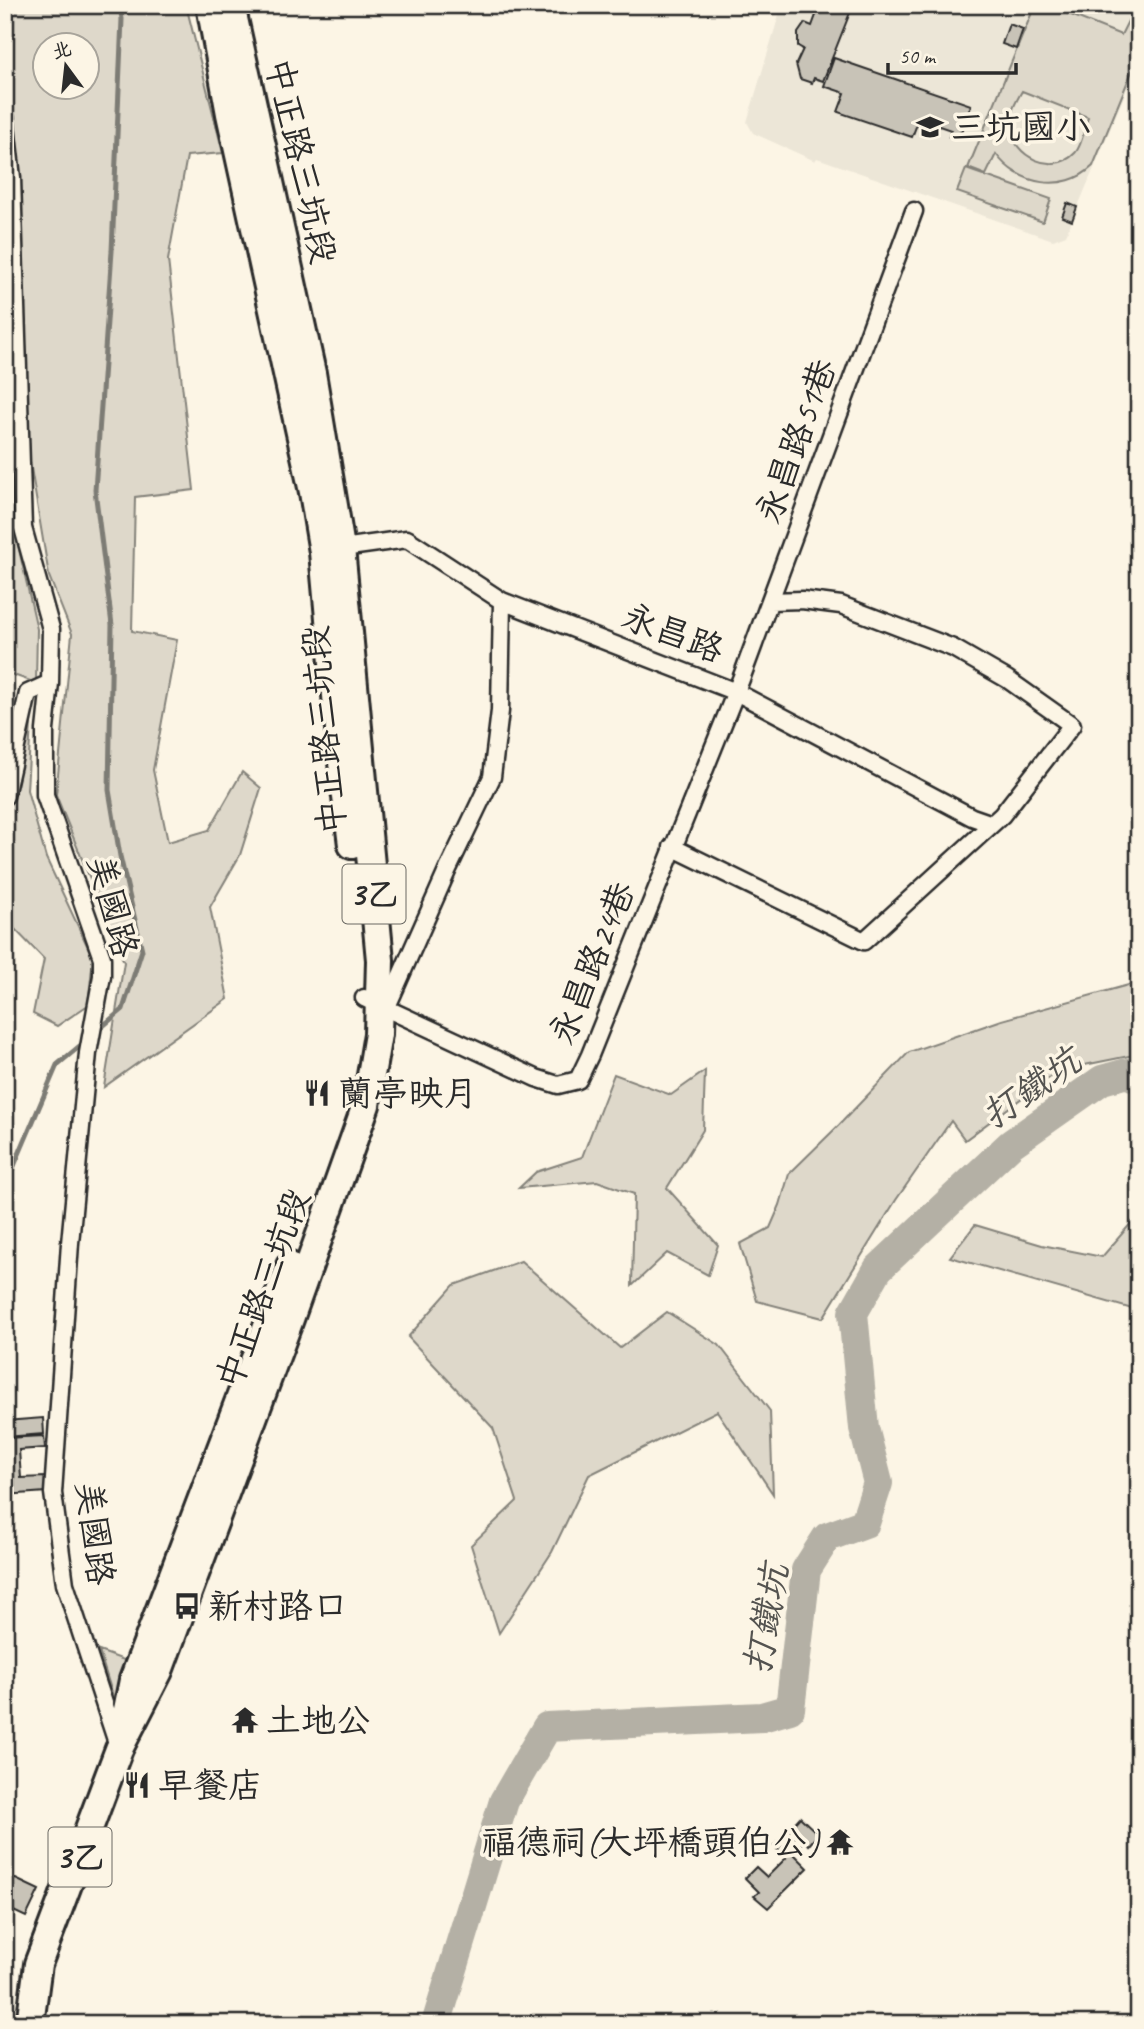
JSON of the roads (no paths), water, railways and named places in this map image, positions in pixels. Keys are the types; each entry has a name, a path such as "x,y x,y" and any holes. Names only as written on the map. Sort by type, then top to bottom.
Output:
{"main road":[{"name":"中正路三坑段","path":"209,5 230,114 295,404 332,550"},
{"name":"中正路三坑段","path":"30,2024 38,1964 119,1749 159,1671 366,1105 378,1034 376,1004 380,960 312,373 230,5"}],"street":[{"name":"美國路","path":"5,117 12,178 23,528 51,629 50,682 45,730 45,795 102,958 102,976 88,1053 71,1230 53,1493 65,1584 119,1749"},
{"name":"永昌路51巷","path":"736,692 914,211"},
{"name":"永昌路","path":"332,550 407,539 502,601 736,692 972,817 992,824"},
{"path":"672,847 864,941 1002,815 1072,725 1007,680 953,648 841,605 802,600 770,601"},
{"path":"376,1004 448,869 492,777 500,712 502,601"},
{"path":"5,796 28,693 50,682"},
{"name":"永昌路24巷","path":"376,1004 536,1078 558,1085 578,1080 736,692"}],"waterway":[{"path":"97,1031 123,1009 142,950 120,856 109,790 112,625 95,490 112,251 122,19 120,5"},
{"path":"5,1187 57,1065 87,1040"},
{"name":"打鐵坑","path":"436,2024 504,1801 547,1727 762,1717 790,1709 806,1570 827,1537 865,1523 878,1483 864,1428 853,1313 878,1269 1011,1144 1102,1080 1127,1073 1139,1079"}],"place":[{"name":"三坑國小","path":"930,127"},
{"name":"蘭亭映月","path":"317,1093"},
{"name":"新村路口","path":"187,1606"},
{"name":"土地公","path":"245,1720"},
{"name":"早餐店","path":"137,1785"},
{"name":"福德祠(大坪橋頭伯公)","path":"840,1842"}]}
